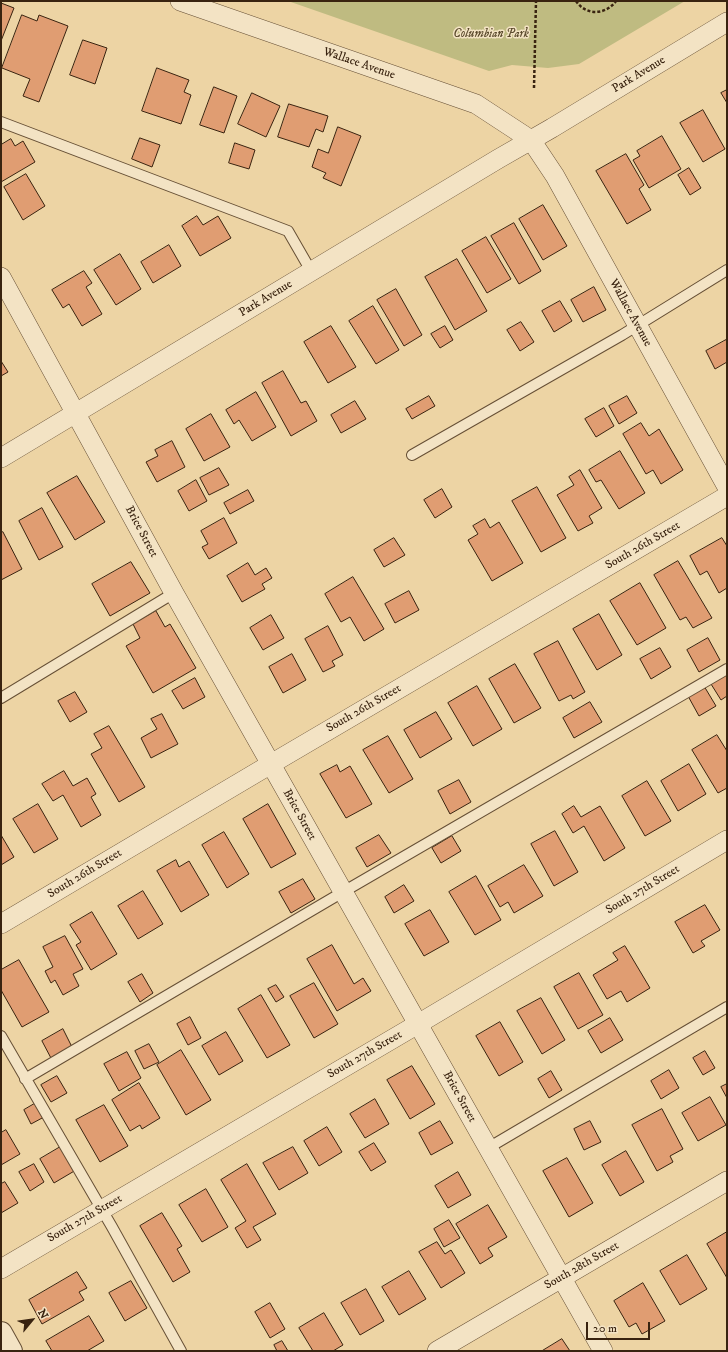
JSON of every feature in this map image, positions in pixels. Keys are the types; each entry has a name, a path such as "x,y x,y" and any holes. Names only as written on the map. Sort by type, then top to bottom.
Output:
{"street":[{"name":"Wallace Avenue","path":"180,1 476,104 531,140 555,176 727,487"},
{"name":"Park Avenue","path":"1,458 77,414 727,22"},
{"name":"Brice Street","path":"1,277 174,593 603,1351"},
{"name":"South 26th Street","path":"1,924 727,496"},
{"name":"South 27th Street","path":"1,1268 418,1024 727,840"},
{"name":"South 28th Street","path":"437,1351 727,1181"},
{"path":"1,1333 11,1351"}],"lane":[{"path":"1,122 288,231 312,271"},
{"path":"412,455 637,325 727,270"},
{"path":"1,698 174,593"},
{"path":"25,1079 727,669"},
{"path":"488,1148 727,1008"},
{"path":"1,1036 102,1210 181,1351"}],"path":[{"path":"534,88 536,1"},
{"path":"576,1 590,12 606,10 616,1"}],"green space":[{"name":"Columbian Park","path":"288,1 685,1 579,64 548,68 512,65 489,71"}],"building":[{"path":"1,3 14,8 1,41"},
{"path":"22,15 37,21 39,15 68,26 39,102 23,96 30,79 2,68"},
{"path":"83,40 107,48 95,84 70,75"},
{"path":"157,68 189,80 184,92 191,95 181,124 142,111"},
{"path":"214,87 237,96 224,133 200,125"},
{"path":"727,90 727,103 721,93"},
{"path":"252,93 280,106 266,137 238,124"},
{"path":"289,104 328,116 323,132 316,129 309,147 278,137"},
{"path":"703,110 725,149 703,162 680,123"},
{"path":"338,127 361,136 341,186 323,178 326,173 312,167 318,149 328,153"},
{"path":"662,136 681,169 649,188 633,160 640,156 637,151"},
{"path":"140,138 160,145 152,167 132,159"},
{"path":"11,139 15,146 23,141 35,162 1,182 1,145"},
{"path":"235,143 255,150 249,169 229,163"},
{"path":"626,154 644,185 639,189 651,210 627,224 596,171"},
{"path":"689,168 701,188 690,195 678,175"},
{"path":"26,174 45,206 23,220 4,187"},
{"path":"543,205 567,246 543,260 519,219"},
{"path":"197,216 203,225 218,216 231,238 200,256 182,226"},
{"path":"514,223 541,271 519,284 491,236"},
{"path":"486,237 511,279 487,293 462,251"},
{"path":"169,245 181,266 153,283 141,262"},
{"path":"120,254 141,289 116,305 94,270"},
{"path":"457,259 487,311 455,330 425,277"},
{"path":"84,271 92,283 86,287 102,314 82,326 69,304 63,308 52,290"},
{"path":"594,287 606,310 583,322 571,300"},
{"path":"396,289 422,335 404,346 377,300"},
{"path":"560,301 572,321 554,332 542,311"},
{"path":"373,306 399,350 376,364 349,321"},
{"path":"521,322 534,342 520,351 507,330"},
{"path":"331,326 356,367 328,383 304,342"},
{"path":"445,326 453,340 440,348 431,334"},
{"path":"726,340 727,362 715,369 706,351"},
{"path":"1,361 8,372 1,376"},
{"path":"283,371 301,403 306,401 317,421 291,436 262,383"},
{"path":"256,392 276,427 252,441 239,420 234,424 226,410"},
{"path":"429,396 435,406 412,419 406,409"},
{"path":"627,396 637,413 619,424 609,406"},
{"path":"355,401 366,419 341,433 331,415"},
{"path":"604,408 614,426 596,437 585,419"},
{"path":"211,414 230,447 204,461 186,429"},
{"path":"641,423 649,436 659,429 683,470 661,484 653,470 646,474 623,434"},
{"path":"172,441 185,467 157,482 146,462 158,456 155,450"},
{"path":"620,451 645,493 619,509 601,480 596,482 589,470"},
{"path":"219,468 229,485 209,495 200,478"},
{"path":"580,470 602,508 589,516 593,523 578,531 557,495 574,485 569,477"},
{"path":"77,476 105,522 75,540 47,493"},
{"path":"196,480 207,501 189,511 178,491"},
{"path":"537,487 566,538 541,552 512,501"},
{"path":"442,489 452,507 435,518 424,500"},
{"path":"248,490 254,501 230,514 224,503"},
{"path":"42,508 63,547 39,560 19,521"},
{"path":"224,518 237,543 209,559 202,547 208,544 201,531"},
{"path":"485,519 490,528 499,522 523,563 492,581 468,540 478,534 473,526"},
{"path":"3,532 22,569 1,580 1,533"},
{"path":"394,538 405,555 384,567 374,550"},
{"path":"722,538 727,546 727,588 719,593 707,571 700,575 690,556"},
{"path":"678,561 712,618 693,628 686,617 680,620 654,575"},
{"path":"131,562 150,593 110,616 92,584"},
{"path":"248,563 255,575 266,568 272,578 262,584 265,589 242,602 227,576"},
{"path":"353,577 384,629 364,641 350,617 341,622 325,594"},
{"path":"640,583 666,628 637,645 610,601"},
{"path":"409,591 419,610 395,623 385,604"},
{"path":"156,611 165,627 170,624 196,668 153,693 126,646 140,638 133,624"},
{"path":"599,614 622,655 597,670 573,629"},
{"path":"271,615 284,638 263,650 250,628"},
{"path":"328,626 343,655 332,661 335,666 323,672 305,639"},
{"path":"708,638 720,660 699,672 687,650"},
{"path":"558,641 585,692 573,699 571,695 559,701 534,654"},
{"path":"660,648 671,667 651,679 640,659"},
{"path":"292,654 306,680 283,693 269,667"},
{"path":"515,664 541,708 514,723 489,679"},
{"path":"727,674 727,696 721,700 711,684"},
{"path":"195,678 205,697 183,709 172,691"},
{"path":"477,686 502,729 473,746 448,703"},
{"path":"704,686 716,706 699,716 688,696"},
{"path":"75,692 87,712 70,722 58,701"},
{"path":"590,702 602,722 574,738 563,718"},
{"path":"436,712 452,739 420,758 404,730"},
{"path":"162,714 178,744 151,758 141,738 157,729 151,719"},
{"path":"109,726 145,787 119,802 91,754 102,748 94,734"},
{"path":"717,735 727,751 727,788 718,793 692,750"},
{"path":"388,736 413,779 389,793 363,750"},
{"path":"689,764 706,794 678,811 661,781"},
{"path":"337,765 340,772 350,766 372,804 346,818 320,774"},
{"path":"64,771 73,786 87,778 96,794 91,797 101,815 81,827 63,795 53,801 42,784"},
{"path":"459,780 471,802 450,814 438,791"},
{"path":"647,781 671,821 645,836 622,796"},
{"path":"38,804 58,839 34,853 13,819"},
{"path":"268,804 296,854 271,868 243,819"},
{"path":"574,806 581,817 600,806 625,848 604,861 584,826 573,833 562,814"},
{"path":"555,831 578,872 554,886 531,844"},
{"path":"224,832 249,874 227,888 202,845"},
{"path":"1,835 14,857 1,865"},
{"path":"379,835 391,853 367,867 356,848"},
{"path":"452,836 461,851 441,863 432,848"},
{"path":"176,860 179,867 189,861 209,895 181,912 157,871"},
{"path":"524,865 543,896 514,913 508,902 500,907 488,886"},
{"path":"476,876 501,920 475,935 449,892"},
{"path":"303,879 315,899 291,913 279,892"},
{"path":"404,885 414,901 394,913 385,897"},
{"path":"143,891 163,924 138,939 118,906"},
{"path":"705,905 720,930 701,941 705,946 693,953 675,922"},
{"path":"430,910 449,942 424,956 405,924"},
{"path":"92,912 117,954 91,970 76,945 81,942 70,925"},
{"path":"65,936 83,969 73,974 79,986 63,995 55,980 51,983 45,971 53,967 43,947"},
{"path":"332,945 354,984 363,978 371,991 337,1011 307,959"},
{"path":"625,946 650,988 627,1002 621,991 607,999 593,975 618,960 613,953"},
{"path":"19,960 49,1012 22,1027 1,990 1,970"},
{"path":"579,973 603,1015 578,1029 554,987"},
{"path":"142,974 153,993 140,1002 128,982"},
{"path":"314,983 338,1024 314,1038 290,996"},
{"path":"276,985 284,997 276,1002 268,989"},
{"path":"261,995 290,1045 267,1058 238,1009"},
{"path":"541,998 565,1040 542,1054 517,1011"},
{"path":"190,1017 201,1038 188,1045 177,1024"},
{"path":"610,1018 623,1040 601,1053 588,1031"},
{"path":"500,1022 523,1062 499,1076 476,1036"},
{"path":"63,1029 73,1049 52,1060 42,1041"},
{"path":"226,1032 243,1061 219,1075 202,1046"},
{"path":"149,1044 159,1062 144,1069 135,1051"},
{"path":"181,1050 211,1100 186,1115 157,1065"},
{"path":"705,1051 715,1068 703,1075 693,1058"},
{"path":"127,1052 141,1078 119,1091 104,1064"},
{"path":"412,1066 435,1104 410,1119 387,1080"},
{"path":"669,1070 679,1088 661,1099 651,1081"},
{"path":"551,1071 562,1090 549,1098 538,1079"},
{"path":"57,1076 67,1093 51,1102 41,1085"},
{"path":"139,1083 160,1118 142,1129 140,1125 130,1131 112,1100"},
{"path":"727,1084 727,1098 721,1087"},
{"path":"710,1097 726,1125 698,1141 682,1113"},
{"path":"375,1099 389,1124 365,1138 350,1114"},
{"path":"36,1103 44,1117 31,1124 24,1110"},
{"path":"104,1105 128,1146 100,1162 76,1120"},
{"path":"662,1109 683,1149 670,1156 673,1162 657,1171 632,1125"},
{"path":"440,1121 453,1143 431,1155 419,1133"},
{"path":"590,1121 601,1142 584,1150 574,1129"},
{"path":"327,1127 342,1152 319,1166 304,1141"},
{"path":"6,1130 20,1154 1,1165 1,1133"},
{"path":"374,1143 386,1162 371,1171 359,1152"},
{"path":"62,1146 76,1170 54,1183 40,1159"},
{"path":"293,1147 308,1173 279,1190 263,1163"},
{"path":"626,1151 644,1182 620,1196 602,1165"},
{"path":"567,1158 593,1203 569,1217 543,1171"},
{"path":"34,1164 44,1182 30,1191 19,1172"},
{"path":"247,1164 276,1214 253,1227 261,1240 247,1248 235,1228 246,1221 221,1180"},
{"path":"458,1172 471,1195 448,1208 435,1186"},
{"path":"5,1182 18,1203 1,1213 1,1184"},
{"path":"206,1189 228,1227 202,1242 179,1205"},
{"path":"488,1205 507,1237 488,1248 493,1256 480,1264 456,1224"},
{"path":"162,1213 182,1246 177,1249 190,1272 173,1282 140,1226"},
{"path":"449,1220 460,1238 444,1247 434,1229"},
{"path":"727,1232 727,1278 707,1244"},
{"path":"437,1242 445,1254 451,1250 465,1273 441,1288 419,1252"},
{"path":"687,1255 707,1289 680,1305 660,1271"},
{"path":"409,1271 426,1299 399,1315 382,1287"},
{"path":"77,1272 87,1288 79,1292 84,1300 42,1324 29,1300"},
{"path":"131,1281 147,1308 125,1321 109,1293"},
{"path":"643,1283 665,1321 642,1334 636,1323 629,1327 614,1301"},
{"path":"366,1289 384,1321 360,1335 341,1303"},
{"path":"270,1303 285,1329 270,1338 255,1312"},
{"path":"324,1313 343,1345 333,1351 313,1351 299,1328"},
{"path":"89,1316 104,1341 87,1351 52,1351 46,1341"},
{"path":"562,1339 570,1351 542,1351"},
{"path":"282,1341 288,1351 277,1351 274,1345"}]}
